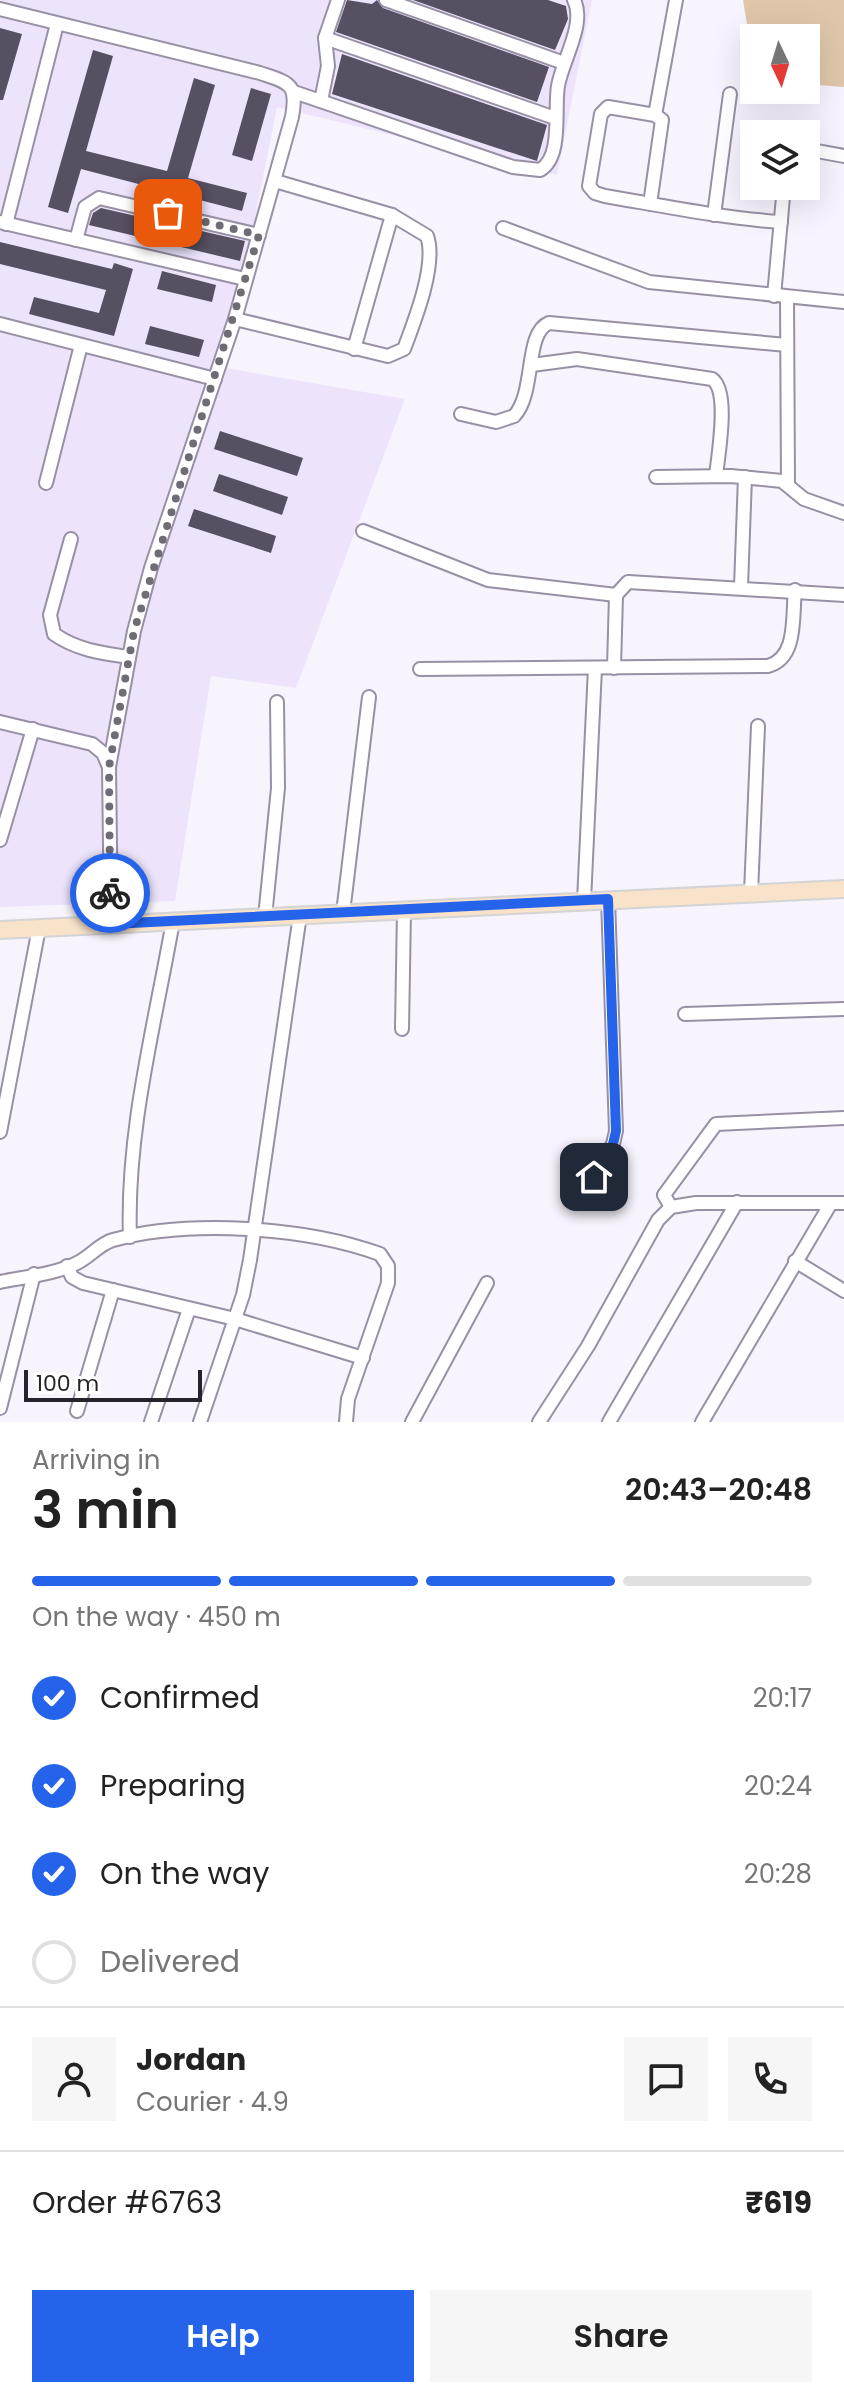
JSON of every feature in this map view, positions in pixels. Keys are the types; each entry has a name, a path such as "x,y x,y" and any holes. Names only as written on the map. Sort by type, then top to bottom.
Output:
{"main road":[{"path":"0,930 844,889"}],"street":[{"path":"321,101 328,66 325,38 338,0"},
{"path":"386,0 564,63"},
{"path":"294,92 528,171 540,170 550,162 564,63 578,16 574,0"},
{"path":"655,115 676,0"},
{"path":"0,9 260,73 290,85 294,92 292,117 235,319 151,568 129,657 109,767 111,924"},
{"path":"57,24 3,223 245,279"},
{"path":"325,38 555,118"},
{"path":"714,215 730,94"},
{"path":"650,204 662,124 655,115 612,107 604,109 589,186 595,193 650,204 714,215 781,222"},
{"path":"820,152 844,156"},
{"path":"235,319 354,349 397,354 404,349 413,325 431,246 427,236 415,225 392,215 275,181"},
{"path":"76,240 85,207 99,198 259,235"},
{"path":"783,200 780,297 787,345 788,485"},
{"path":"354,349 392,215"},
{"path":"503,228 649,282 844,302"},
{"path":"461,414 496,422 514,416 527,396 535,339 543,326 549,323 787,345"},
{"path":"0,324 215,379"},
{"path":"46,483 81,345"},
{"path":"532,365 577,359 712,379 718,384 721,400 716,476"},
{"path":"656,477 716,476 782,481 804,499 844,513"},
{"path":"741,587 745,477"},
{"path":"363,531 488,580 616,595"},
{"path":"71,539 50,615 54,634 68,644 94,653 129,657"},
{"path":"614,668 616,595 622,584 635,581 844,595"},
{"path":"420,669 751,667 778,663 789,647 795,590"},
{"path":"584,901 595,668"},
{"path":"343,913 369,697"},
{"path":"265,917 278,788 277,702"},
{"path":"0,722 92,744 109,767"},
{"path":"751,893 758,726"},
{"path":"0,840 33,729"},
{"path":"594,1177 613,1144 616,1131 608,899"},
{"path":"402,1029 404,910"},
{"path":"200,1422 235,1319 255,1229 300,915"},
{"path":"130,1237 129,1197 173,921"},
{"path":"0,1132 39,928"},
{"path":"685,1014 844,1009"},
{"path":"671,1207 664,1195 716,1124 844,1118"},
{"path":"609,1422 737,1202"},
{"path":"539,1422 588,1346 658,1220 671,1207 737,1202 838,1203"},
{"path":"702,1422 795,1261 838,1203"},
{"path":"0,1282 78,1263 107,1242 196,1229 255,1229 321,1238 368,1250 386,1260 388,1283 345,1410 346,1422"},
{"path":"795,1261 844,1291"},
{"path":"67,1266 76,1280 235,1319 363,1358"},
{"path":"0,1408 34,1274"},
{"path":"412,1422 487,1283"},
{"path":"77,1411 113,1290"},
{"path":"151,1422 189,1309"}],"shaded area":[{"path":"0,0 592,0 557,175 277,107 225,368 405,399 296,688 211,676 175,901 0,907"},
{"path":"743,0 844,0 844,87 820,85 820,24 747,24"}],"building":[{"path":"347,0 372,4 377,0 383,8 549,67 537,102 336,32"},
{"path":"413,0 548,0 566,6 568,19 555,50"},
{"path":"0,28 22,34 3,100 0,100"},
{"path":"93,50 113,56 86,151 167,171 194,78 215,85 188,178 247,193 242,211 81,169 68,213 48,207"},
{"path":"342,54 547,125 537,161 332,94"},
{"path":"251,88 271,94 252,161 232,155"},
{"path":"101,208 245,241 240,261 89,225 93,213"},
{"path":"0,242 112,269 114,263 133,269 114,336 29,314 34,297 99,313 106,290 0,264"},
{"path":"162,271 216,285 212,302 157,289"},
{"path":"150,326 204,340 199,357 145,344"},
{"path":"220,431 303,458 297,476 214,449"},
{"path":"219,474 288,497 282,515 213,491"},
{"path":"194,509 276,536 271,553 188,526"}],"way so far":[{"path":"110,893 107,830 109,767 134,631 151,568 235,319 259,235 168,213"}],"route":[{"path":"110,893 111,924 608,899 616,1131 613,1144 594,1177"}]}
